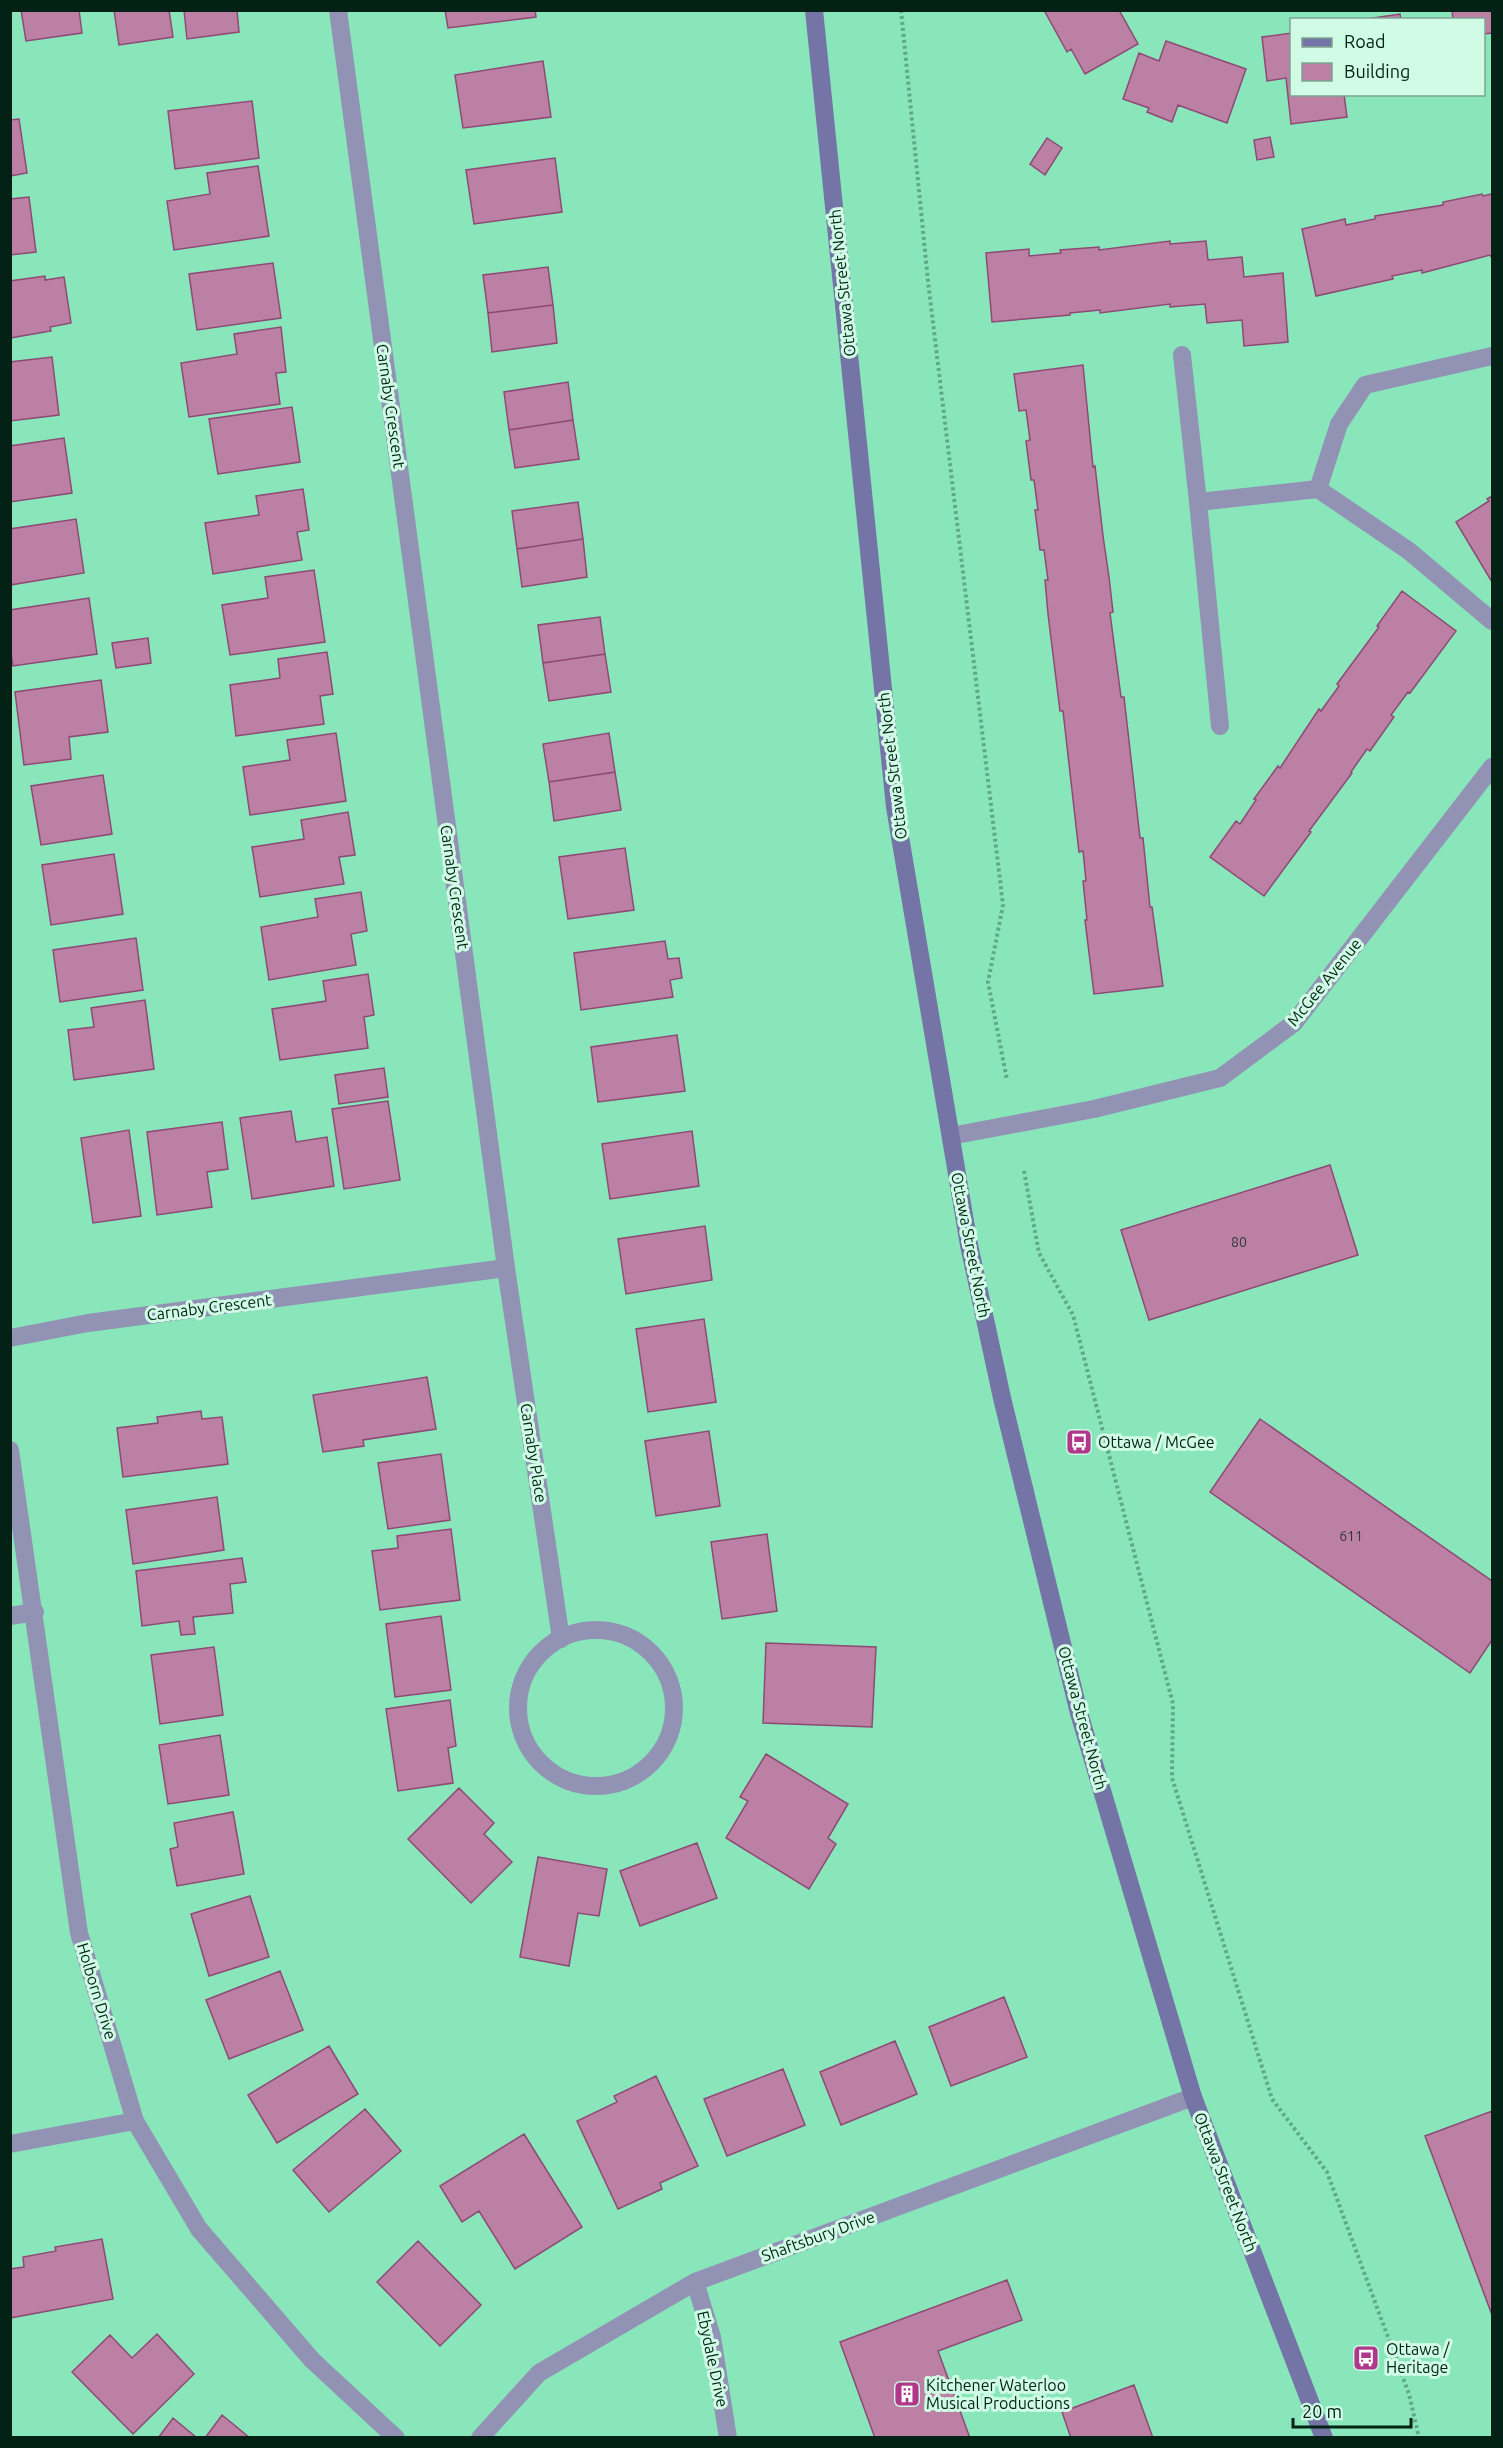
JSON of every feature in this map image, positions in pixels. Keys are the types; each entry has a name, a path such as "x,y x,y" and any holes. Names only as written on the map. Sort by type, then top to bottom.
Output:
{"main road":[{"name":"Ottawa Street North","path":"814,10 895,807 969,1245 1002,1398 1079,1713 1193,2097 1324,2438"}],"street":[{"name":"Carnaby Crescent","path":"10,1338 88,1323 506,1268 338,10"},
{"path":"1182,355 1220,726"},
{"path":"1318,489 1338,424 1365,385 1492,356"},
{"path":"1198,502 1318,489 1409,552 1492,621"},
{"name":"McGee Avenue","path":"951,1136 1094,1109 1220,1078 1294,1023 1492,767"},
{"name":"Carnaby Place","path":"506,1268 561,1639"},
{"name":"Holborn Drive","path":"10,1450 35,1612 79,1933 135,2121 199,2229 312,2360 396,2438"},
{"path":"10,1616 35,1612"},
{"path":"598,1629 624,1634 648,1649 666,1670 675,1707 671,1734 662,1752 643,1772 619,1784 583,1786 557,1778 531,1753 520,1729 519,1692 530,1667 551,1644 561,1639 575,1632 598,1629"},
{"name":"Shaftsbury Drive","path":"480,2438 539,2373 695,2282 1193,2097"},
{"path":"10,2144 135,2121"},
{"name":"Ebydale Drive","path":"695,2282 712,2337 728,2438"}],"path":[{"path":"901,10 928,281 1003,905 988,982 1007,1080"},
{"path":"1024,1172 1039,1253 1073,1315 1173,1704 1172,1778 1272,2099 1327,2172 1409,2394 1419,2438"}],"building":[{"path":"21,10 79,10 82,33 26,41"},
{"path":"114,10 169,10 173,37 119,45"},
{"path":"184,10 237,10 239,32 187,39"},
{"path":"445,10 535,10 536,17 448,28"},
{"path":"1044,10 1119,10 1138,44 1085,74 1071,49 1067,52"},
{"path":"1452,10 1492,10 1492,33 1485,34 1485,18 1453,18"},
{"path":"1400,14 1401,18 1373,18"},
{"path":"1290,33 1290,96 1344,96 1347,117 1291,124 1286,78 1267,81 1262,37"},
{"path":"1166,41 1246,69 1227,123 1178,105 1172,122 1147,112 1149,108 1123,99 1139,53 1159,61"},
{"path":"543,61 551,117 463,128 455,75"},
{"path":"252,101 259,158 175,169 168,111"},
{"path":"19,119 27,173 10,176 10,120"},
{"path":"1270,137 1274,157 1257,160 1254,140"},
{"path":"1047,138 1062,148 1045,175 1030,164"},
{"path":"555,158 562,212 474,224 466,170"},
{"path":"258,166 269,236 174,250 167,201 210,194 207,173"},
{"path":"1482,194 1483,196 1492,194 1492,258 1490,255 1422,273 1422,270 1392,276 1393,279 1316,296 1302,229 1345,219 1346,225 1375,219 1375,216 1443,205 1443,202"},
{"path":"29,197 36,252 10,255 10,199"},
{"path":"1170,241 1170,244 1206,241 1208,260 1242,257 1244,277 1283,273 1288,342 1244,346 1242,320 1207,323 1205,304 1170,307 1170,304 1100,313 1100,310 992,322 986,253 1029,249 1029,256 1061,253 1060,250 1099,247 1099,250"},
{"path":"273,263 281,318 197,330 189,274"},
{"path":"548,267 553,305 488,313 483,275"},
{"path":"45,276 45,280 64,277 71,323 50,327 51,331 10,338 10,281"},
{"path":"553,305 557,343 492,352 488,313"},
{"path":"281,327 286,372 276,373 280,404 189,417 181,363 237,354 234,334"},
{"path":"52,357 59,415 10,421 10,362"},
{"path":"1083,365 1093,467 1095,466 1113,612 1110,613 1121,697 1124,697 1140,838 1143,838 1150,907 1152,907 1163,986 1094,994 1085,920 1087,920 1083,881 1086,881 1083,851 1079,852 1063,711 1060,711 1048,614 1045,580 1048,580 1044,550 1040,550 1035,510 1038,510 1026,441 1030,440 1026,410 1019,411 1014,374"},
{"path":"568,382 573,420 509,430 504,392"},
{"path":"292,407 300,462 218,474 209,419"},
{"path":"573,420 579,459 515,468 509,430"},
{"path":"64,438 72,493 10,502 10,446"},
{"path":"303,489 309,530 297,532 302,560 213,574 205,523 259,515 256,496"},
{"path":"1492,496 1492,582 1456,522 1489,501 1487,499"},
{"path":"578,502 583,539 517,549 512,511"},
{"path":"76,519 84,573 10,585 10,529"},
{"path":"583,539 587,577 522,587 517,549"},
{"path":"314,570 325,642 230,655 222,605 268,598 265,577"},
{"path":"1402,591 1456,631 1391,715 1394,717 1370,751 1367,749 1264,896 1210,857 1236,821 1240,824 1256,800 1254,799 1278,766 1280,768 1319,709 1321,711 1339,686 1337,684"},
{"path":"89,598 97,654 13,666 10,648 10,610"},
{"path":"600,617 605,654 543,663 538,625"},
{"path":"148,638 151,663 116,668 112,643"},
{"path":"327,652 333,694 320,696 324,724 236,736 230,685 280,678 278,659"},
{"path":"605,654 611,692 549,701 543,663"},
{"path":"101,680 108,732 69,737 71,759 24,765 15,692"},
{"path":"336,733 346,801 250,815 243,767 290,760 287,740"},
{"path":"609,733 615,772 549,782 543,744"},
{"path":"615,772 621,810 554,821 549,782"},
{"path":"103,775 112,834 41,845 31,786"},
{"path":"348,812 355,855 339,857 344,884 260,897 252,847 304,839 301,820"},
{"path":"625,848 634,910 568,919 559,857"},
{"path":"114,854 123,914 51,925 42,865"},
{"path":"361,892 367,931 351,934 356,965 269,980 261,927 318,917 315,899"},
{"path":"136,938 143,990 60,1002 53,950"},
{"path":"665,941 668,959 679,958 682,978 670,980 673,997 581,1010 574,953"},
{"path":"368,974 374,1015 364,1017 368,1048 280,1060 272,1009 326,1001 323,981"},
{"path":"145,1000 154,1069 74,1080 68,1030 94,1027 91,1008"},
{"path":"677,1035 685,1091 598,1102 591,1047"},
{"path":"384,1068 388,1097 339,1104 335,1075"},
{"path":"388,1101 400,1180 344,1189 332,1109"},
{"path":"291,1111 296,1142 327,1137 334,1186 252,1199 240,1118"},
{"path":"222,1122 228,1169 207,1172 212,1207 157,1215 147,1132"},
{"path":"129,1130 141,1216 93,1223 81,1138"},
{"path":"692,1131 699,1186 610,1199 602,1144"},
{"path":"1330,1165 1358,1255 1149,1320 1121,1230"},
{"path":"705,1226 712,1280 626,1294 618,1239"},
{"path":"704,1319 716,1402 648,1412 636,1329"},
{"path":"427,1377 436,1429 363,1440 364,1446 323,1452 313,1395"},
{"path":"201,1411 202,1419 222,1417 228,1464 123,1477 117,1428 158,1423 157,1417"},
{"path":"1260,1419 1492,1581 1492,1640 1470,1673 1210,1492"},
{"path":"709,1431 720,1506 656,1516 645,1441"},
{"path":"441,1454 450,1520 388,1529 378,1463"},
{"path":"217,1497 224,1550 133,1564 126,1510"},
{"path":"451,1529 460,1600 380,1610 372,1551 398,1548 397,1536"},
{"path":"767,1534 777,1611 722,1619 711,1542"},
{"path":"242,1558 246,1582 230,1584 233,1613 193,1617 195,1634 181,1635 179,1621 142,1626 136,1571"},
{"path":"441,1616 451,1690 395,1697 386,1624"},
{"path":"766,1643 876,1647 872,1727 763,1723"},
{"path":"214,1647 223,1715 160,1724 151,1655"},
{"path":"450,1700 456,1746 448,1748 453,1783 398,1791 386,1709"},
{"path":"220,1735 229,1795 168,1804 159,1745"},
{"path":"766,1754 848,1804 828,1838 836,1844 809,1889 726,1838 748,1801 740,1797"},
{"path":"459,1788 494,1823 484,1834 512,1862 471,1903 408,1839"},
{"path":"233,1812 244,1874 177,1886 170,1849 178,1847 174,1823"},
{"path":"697,1843 717,1898 640,1926 620,1871"},
{"path":"538,1857 607,1869 599,1916 578,1913 569,1966 520,1957"},
{"path":"250,1896 269,1957 209,1976 191,1914"},
{"path":"280,1971 303,2030 229,2059 206,2000"},
{"path":"1004,1997 1027,2057 951,2086 929,2027"},
{"path":"895,2041 917,2094 841,2125 820,2072"},
{"path":"329,2046 358,2094 277,2143 248,2095"},
{"path":"783,2069 805,2125 727,2156 704,2099"},
{"path":"656,2076 698,2166 660,2183 662,2189 618,2209 577,2121 617,2102 614,2096"},
{"path":"365,2109 401,2151 329,2212 293,2170"},
{"path":"1492,2111 1492,2315 1425,2136"},
{"path":"524,2134 582,2227 515,2269 479,2211 462,2222 440,2186"},
{"path":"102,2239 113,2299 10,2318 10,2269 24,2267 23,2257 56,2251 55,2247"},
{"path":"418,2241 481,2305 440,2346 377,2282"},
{"name":"Kitchener Waterloo Musical Productions","path":"1007,2280 1022,2320 938,2351 970,2438 875,2438 840,2342"},
{"path":"157,2334 194,2374 133,2434 72,2372 110,2335 132,2358"},
{"path":"1134,2385 1153,2438 1071,2438 1062,2412"},
{"path":"222,2415 250,2438 205,2438"},
{"path":"173,2418 197,2438 158,2438"}],"place":[{"name":"Ottawa / McGee","path":"1079,1442"},
{"name":"Ottawa / Heritage","path":"1366,2358"},
{"name":"Kitchener Waterloo Musical Productions","path":"907,2394"}]}
